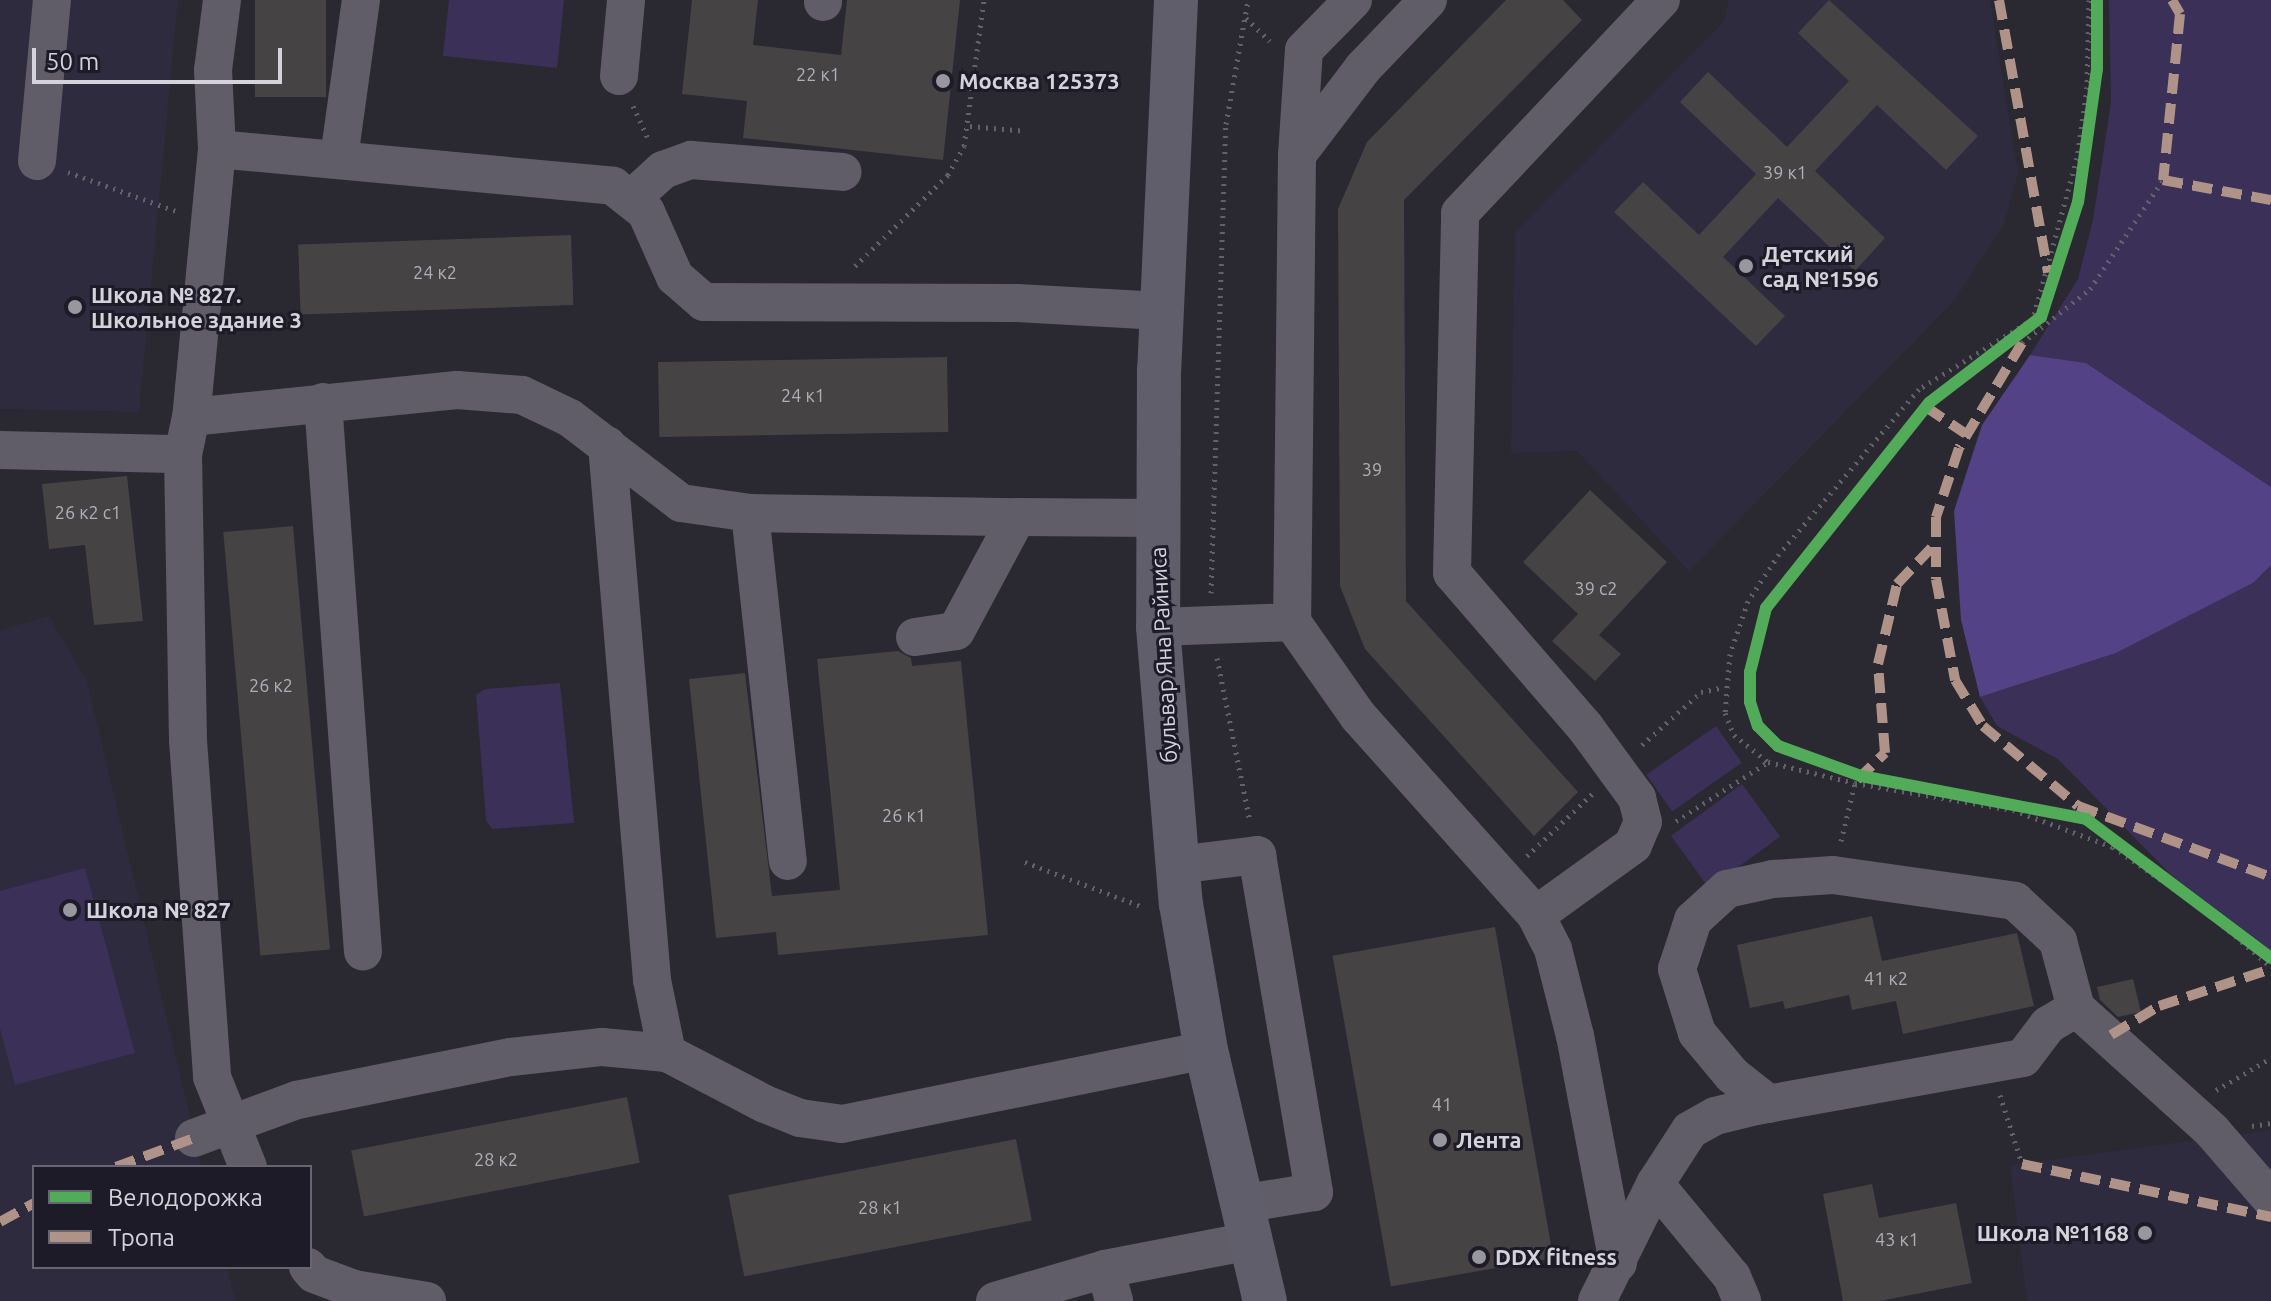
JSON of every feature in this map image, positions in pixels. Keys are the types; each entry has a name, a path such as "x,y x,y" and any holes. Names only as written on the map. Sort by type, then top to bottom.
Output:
{"main road":[{"name":"бульвар Яна Райниса","path":"1176,0 1161,311 1158,627 1177,865 1206,1050 1265,1301"}],"lane":[{"path":"37,161 52,0"},
{"path":"222,0 213,70 217,149 191,417 183,454 188,740 212,1077 212,1132 246,1165"},
{"path":"339,158 361,0"},
{"path":"619,76 626,0"},
{"path":"1353,0 1304,50 1297,155 1292,622 1358,716 1536,915 1553,949 1575,1036 1618,1263"},
{"path":"1297,155 1363,68 1428,0"},
{"path":"1536,915 1633,845 1643,822 1637,798 1585,727 1452,573 1460,213 1661,0"},
{"path":"217,149 613,186 646,212 661,236 675,277 704,302 1161,311"},
{"path":"631,199 663,170 705,159 843,172"},
{"path":"191,417 457,390 522,395 570,418 681,503 750,513 1157,518"},
{"path":"323,402 363,952"},
{"path":"607,445 650,965 667,1053"},
{"path":"0,450 183,454"},
{"path":"750,513 788,861"},
{"path":"915,637 956,631 1017,517"},
{"path":"1158,627 1292,622"},
{"path":"995,1301 1110,1285 1314,1192 1257,855 1177,865"},
{"path":"1769,1104 1732,1075 1697,1033 1677,969 1693,920 1727,889 1773,879 1833,875 2015,901 2058,941 2076,1008 2193,1114 2271,1199"},
{"path":"1597,1301 1655,1184 1690,1130 1715,1116 1769,1104 2023,1058 2048,1025 2076,1008"},
{"path":"212,1132 297,1100 511,1057 602,1047 667,1053 765,1104 800,1118 842,1124 1206,1050"},
{"path":"1655,1184 1732,1277 1742,1301"},
{"path":"310,1269 314,1274 354,1289 427,1301"}],"path":[{"path":"819,302 948,175 970,126 984,0"},
{"path":"1248,0 1226,124 1210,625 1257,855"},
{"path":"2089,0 2087,87 2077,158 2033,319 1919,389 1840,476 1748,601 1730,654 1725,713 1734,735 1768,762 1855,783 2013,810 2113,847 2205,910 2271,967"},
{"path":"1940,395 2041,317 2078,202 2097,69 2097,0"},
{"path":"619,76 663,170"},
{"path":"970,126 1026,131"},
{"path":"37,161 209,223"},
{"path":"2022,343 2090,289 2163,180"},
{"path":"1792,751 1888,782 2081,818 2271,958"},
{"path":"1643,822 1675,822 1768,762"},
{"path":"1833,875 1855,783"},
{"path":"2193,1114 2222,1083 2271,1058"},
{"path":"1990,1064 2022,1164"}],"shaded area":[{"name":"Школа № 827. Школьное здание 3","path":"0,0 178,0 139,412 0,409"},
{"path":"449,0 564,0 557,68 443,56"},
{"name":"Детский сад №1596","path":"1729,0 1990,0 2018,172 2004,225 1954,301 1689,571 1577,451 1511,453 1515,232 1724,22"},
{"path":"2109,0 2271,0 2271,487 2086,363 2030,355 2078,279 2093,220 2111,102"},
{"path":"2030,355 2086,363 2271,487 2271,565 2253,583 2116,653 1980,697 1961,620 1954,511 1982,425"},
{"path":"2271,565 2271,950 2170,874 2058,759 1997,726 1980,697 2116,653 2253,583"},
{"name":"Школа № 827","path":"49,616 87,681 202,1165 32,1165 32,1269 227,1269 235,1301 0,1301 0,630"},
{"path":"560,683 574,823 492,829 486,820 476,695 485,689"},
{"path":"1716,726 1742,763 1672,812 1646,775"},
{"path":"1742,784 1780,837 1709,888 1671,836"},
{"path":"85,868 135,1053 15,1085 0,1028 0,891"},
{"name":"Школа №1168","path":"2271,1130 2271,1301 2027,1301 2010,1165"}],"building":[{"path":"255,0 326,0 326,97 255,97"},
{"path":"692,0 758,0 753,45 841,55 847,0 960,0 943,160 743,138 747,101 682,94"},
{"path":"1506,0 1563,0 1582,20 1404,200 1406,601 1578,792 1534,836 1365,649 1340,586 1338,209 1367,142"},
{"path":"1829,0 1978,136 1946,170 1877,105 1815,171 1885,238 1855,271 1778,198 1723,257 1785,316 1756,346 1614,212 1643,182 1699,235 1756,174 1680,102 1708,72 1787,147 1849,81 1798,33"},
{"path":"571,235 573,305 301,314 298,245"},
{"path":"947,357 948,432 659,437 658,362"},
{"path":"127,476 143,621 94,625 85,545 49,549 42,484"},
{"path":"1590,490 1667,562 1599,635 1621,654 1595,681 1552,641 1578,614 1523,562"},
{"path":"293,526 330,949 260,955 223,532"},
{"path":"898,651 911,658 912,666 961,661 988,935 778,955 776,932 716,938 689,679 745,673 772,896 840,890 817,659"},
{"path":"1872,916 1882,961 2017,933 2034,1006 1903,1034 1896,1001 1852,1010 1849,995 1785,1009 1783,1001 1750,1008 1737,945"},
{"path":"1495,927 1553,1258 1391,1287 1333,956"},
{"path":"2133,979 2141,1012 2118,1017 2100,1000 2097,987"},
{"path":"627,1097 640,1163 364,1216 351,1151"},
{"path":"1016,1139 1032,1220 744,1276 728,1195"},
{"path":"1872,1184 1879,1218 1956,1203 1972,1283 1880,1301 1843,1301 1823,1194"}],"marked path":[{"path":"1999,0 2048,273"},
{"path":"2172,0 2180,14 2163,180 2271,200"},
{"path":"2022,343 1959,448 1936,517 1936,579 1955,680 1983,726 2078,806 2271,877"},
{"path":"1926,407 1966,434"},
{"path":"1857,780 1885,753 1878,664 1897,584 1934,545"},
{"path":"2111,1035 2159,1006 2271,969"},
{"path":"121,1165 194,1138"},
{"path":"2022,1164 2271,1217"},
{"path":"0,1222 32,1204"}],"cycle path":[{"path":"2097,0 2097,69 2078,202 2041,317 1929,403 1766,608 1750,672 1750,702 1758,726 1778,746 1861,776 2086,819 2271,958"}],"place":[{"name":"Москва 125373","path":"943,81"},
{"name":"Детский сад №1596","path":"1746,266"},
{"name":"Школа № 827. Школьное здание 3","path":"75,307"},
{"name":"Школа № 827","path":"70,910"},
{"name":"Лента","path":"1440,1140"},
{"name":"Школа №1168","path":"2145,1233"},
{"name":"DDX fitness","path":"1479,1257"}]}
